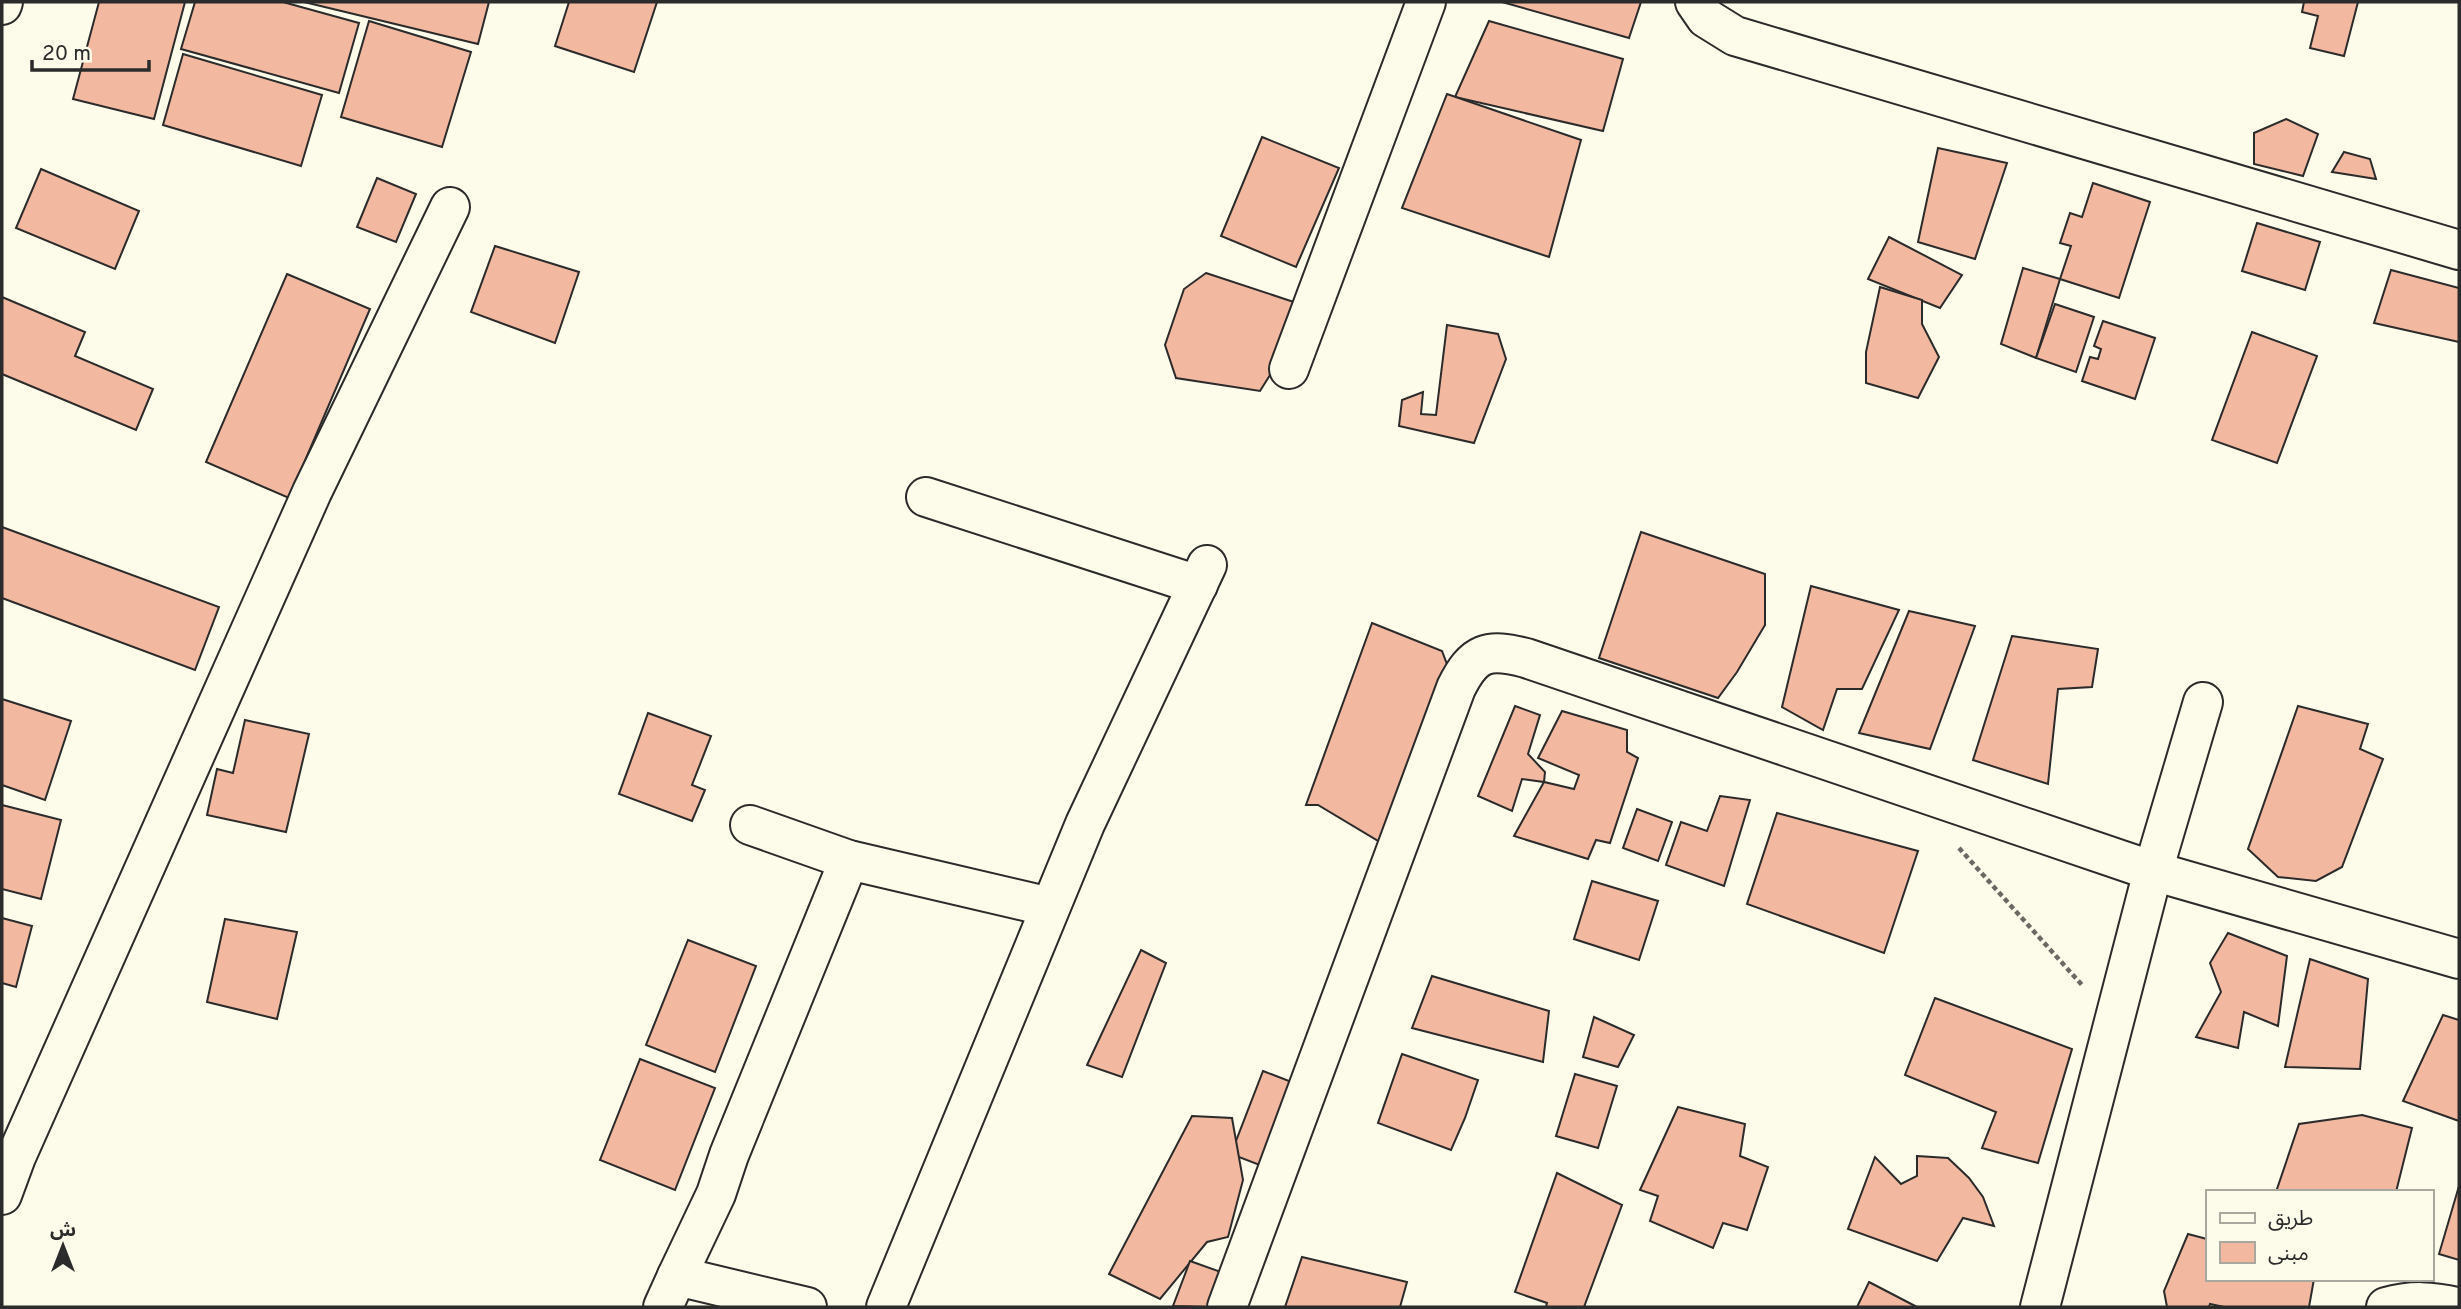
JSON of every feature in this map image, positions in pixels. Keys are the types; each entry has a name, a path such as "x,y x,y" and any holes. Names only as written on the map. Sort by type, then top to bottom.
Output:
{"street":[{"path":"1289,369 1426,2"},
{"path":"1695,2 1706,18 1735,37 2459,250"},
{"path":"2,1195 22,1144 312,492 450,207"},
{"path":"886,1307 1084,824 1202,575 926,497"},
{"path":"1227,1307 1456,688 1464,671 1479,656 1504,653 1526,658 2153,871 2459,959"},
{"path":"2039,1307 2153,871 2203,702"},
{"path":"750,825 849,860 1050,907"},
{"path":"807,1307 670,1292 716,1194 729,1155 849,860"},
{"path":"2386,1307 2432,1301 2457,1307"}],"path":[{"path":"1950,838 2114,1020"}],"building":[{"path":"99,2 185,2 154,119 73,99"},
{"path":"195,2 283,2 359,23 339,93 181,49"},
{"path":"304,2 489,2 478,44"},
{"path":"569,2 657,2 634,72 555,46"},
{"path":"1502,2 1641,2 1629,38"},
{"path":"2304,2 2358,2 2344,56 2310,48 2318,16 2302,12"},
{"path":"369,21 471,52 442,147 341,117"},
{"path":"1489,21 1623,59 1603,131 1455,97"},
{"path":"183,54 322,95 301,166 163,125"},
{"path":"1447,94 1581,140 1549,257 1402,208"},
{"path":"2286,119 2318,134 2303,176 2254,164 2254,133"},
{"path":"1262,137 1339,168 1296,267 1221,236"},
{"path":"1938,148 2007,163 1975,259 1918,242"},
{"path":"2344,152 2370,159 2376,179 2332,172"},
{"path":"41,169 139,211 115,269 16,228"},
{"path":"377,178 416,194 396,242 357,227"},
{"path":"2093,183 2150,202 2119,298 2060,279 2071,246 2060,243 2070,213 2082,217"},
{"path":"2257,223 2320,242 2305,290 2242,271"},
{"path":"1889,237 1962,275 1940,308 1868,279"},
{"path":"495,246 579,272 555,343 471,312"},
{"path":"2023,268 2060,279 2036,358 2001,344"},
{"path":"2391,270 2459,288 2459,342 2374,323"},
{"path":"1206,273 1312,308 1260,391 1176,378 1165,345 1184,289"},
{"path":"287,274 370,309 289,498 206,462"},
{"path":"1880,287 1922,300 1922,324 1939,357 1918,398 1866,383 1866,352"},
{"path":"2,297 85,332 75,356 153,389 136,430 2,374"},
{"path":"2055,304 2094,317 2076,372 2036,358"},
{"path":"2103,321 2155,338 2135,399 2082,381 2090,357 2098,359 2101,349 2094,346"},
{"path":"1447,325 1498,334 1506,359 1474,443 1399,426 1402,400 1423,392 1421,414 1436,415"},
{"path":"2252,332 2317,356 2277,463 2212,440"},
{"path":"2,527 219,607 195,670 2,598"},
{"path":"1641,532 1765,574 1765,625 1718,698 1599,658"},
{"path":"1811,586 1899,610 1862,689 1837,689 1823,730 1782,707"},
{"path":"1909,611 1975,626 1930,749 1859,733"},
{"path":"1372,623 1442,651 1456,688 1380,842 1318,805 1306,805"},
{"path":"2012,636 2098,649 2092,687 2058,689 2048,784 1973,760"},
{"path":"2,699 71,721 45,800 2,785"},
{"path":"1515,706 1540,715 1528,754 1545,772 1544,782 1522,779 1512,811 1478,796"},
{"path":"2298,706 2368,724 2360,749 2383,759 2342,867 2316,881 2278,877 2248,849"},
{"path":"1562,711 1627,730 1627,752 1638,758 1610,843 1596,840 1588,859 1514,836 1544,782 1574,789 1579,775 1538,758"},
{"path":"648,713 711,736 692,785 705,790 692,821 619,794"},
{"path":"245,720 309,734 286,832 207,815 217,769 233,773"},
{"path":"1720,796 1750,800 1724,886 1666,865 1681,822 1707,831"},
{"path":"2,805 61,820 41,899 2,889"},
{"path":"1637,809 1672,822 1658,861 1623,848"},
{"path":"1777,813 1918,851 1884,953 1747,904"},
{"path":"1592,881 1658,901 1639,960 1574,939"},
{"path":"2,918 32,926 16,987 2,983"},
{"path":"225,919 297,932 277,1019 207,1002"},
{"path":"2228,933 2287,956 2278,1026 2244,1012 2238,1048 2196,1037 2221,992 2210,963"},
{"path":"688,940 756,966 715,1072 646,1045"},
{"path":"1141,950 1166,963 1122,1077 1087,1065"},
{"path":"2310,959 2368,979 2360,1069 2285,1067"},
{"path":"1432,976 1549,1011 1543,1062 1412,1028"},
{"path":"1935,998 2072,1049 2038,1163 1982,1148 1996,1112 1905,1075"},
{"path":"2443,1015 2459,1020 2459,1121 2403,1101"},
{"path":"1594,1017 1634,1035 1618,1067 1583,1057"},
{"path":"1402,1054 1478,1080 1451,1150 1378,1123"},
{"path":"640,1059 715,1088 675,1190 600,1160"},
{"path":"1263,1071 1302,1086 1270,1169 1231,1154"},
{"path":"1575,1074 1617,1086 1598,1148 1556,1136"},
{"path":"1678,1107 1745,1124 1740,1156 1768,1167 1747,1230 1723,1223 1713,1248 1650,1221 1658,1196 1640,1190"},
{"path":"2362,1115 2412,1128 2396,1190 2277,1190 2299,1124"},
{"path":"1192,1116 1232,1118 1243,1180 1228,1237 1207,1242 1160,1299 1109,1274"},
{"path":"1917,1156 1948,1158 1969,1178 1983,1197 1994,1226 1963,1218 1937,1261 1848,1229 1875,1157 1901,1184 1917,1176"},
{"path":"1557,1173 1622,1205 1584,1307 1546,1307 1547,1303 1515,1292"},
{"path":"2459,1186 2459,1260 2439,1254"},
{"path":"2188,1234 2206,1239 2206,1281 2314,1281 2309,1307 2224,1307 2210,1304 2209,1307 2167,1307 2164,1291"},
{"path":"1302,1257 1407,1282 1400,1307 1285,1307"},
{"path":"1190,1261 1221,1272 1209,1307 1173,1306"},
{"path":"1869,1282 1917,1307 1857,1307"}]}
